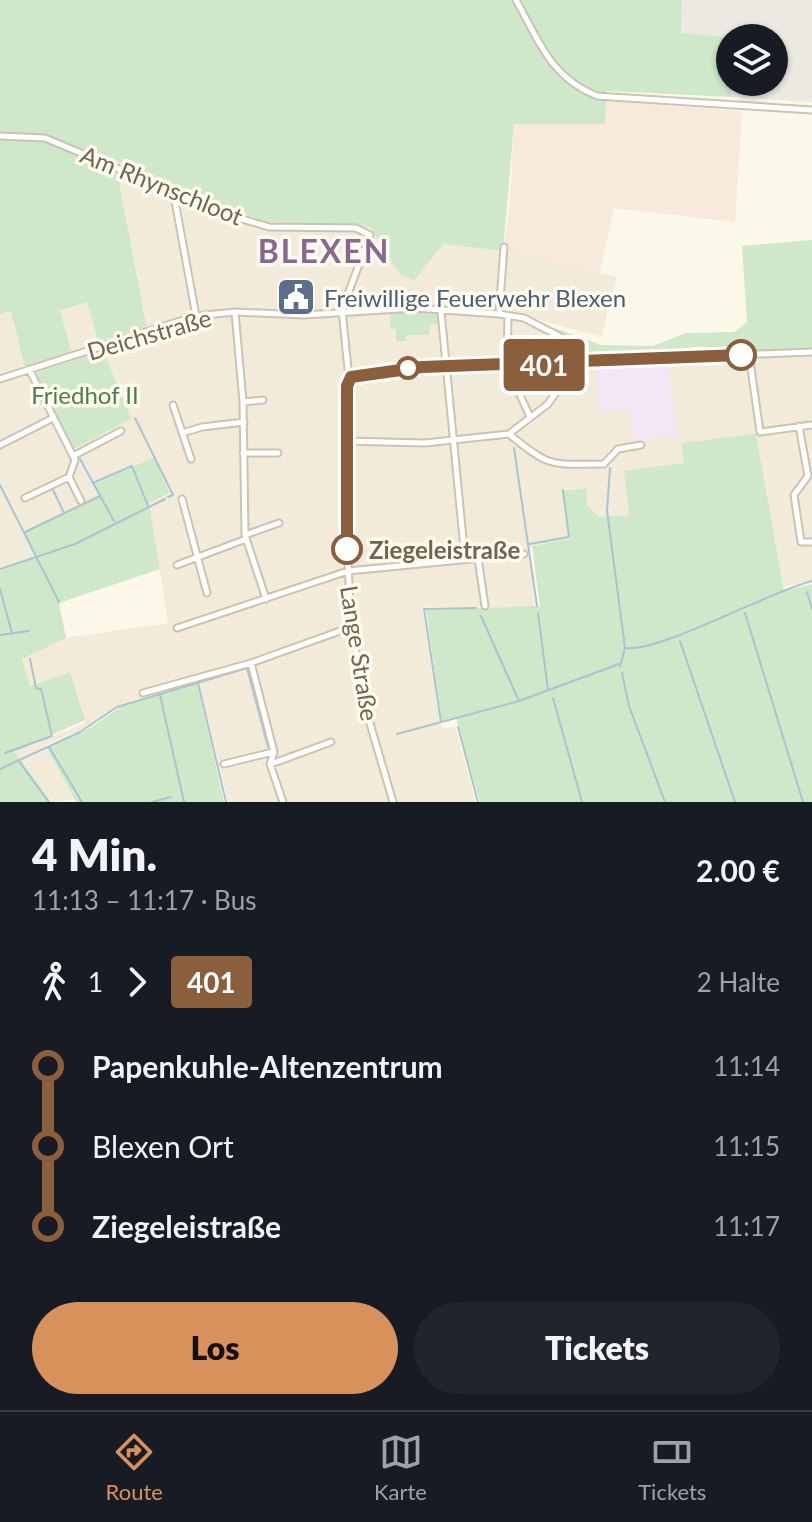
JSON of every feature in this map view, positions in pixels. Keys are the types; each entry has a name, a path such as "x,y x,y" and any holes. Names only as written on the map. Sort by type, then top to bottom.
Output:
{"street":[{"path":"516,0 554,67 575,87 597,96 812,110"},
{"name":"Am Rhynschloot","path":"0,136 45,138 229,215 269,227 356,228 370,235 342,310"},
{"path":"173,189 196,316"},
{"path":"499,314 504,247"},
{"name":"Deichstraße","path":"0,379 196,316 235,312 304,315 342,310 415,308 499,314 524,318 582,348"},
{"name":"Lange Straße","path":"342,310 349,379 346,441 351,627 369,720 393,802"},
{"path":"235,312 244,422 246,537 266,599"},
{"path":"441,312 451,442 465,559"},
{"path":"508,316 507,366 530,417"},
{"path":"349,379 404,369 812,352"},
{"path":"749,354 760,432 812,425"},
{"path":"346,441 451,442 509,434 548,404 577,362"},
{"path":"25,498 69,477 76,465 29,369"},
{"path":"243,402 263,400"},
{"path":"173,405 191,459"},
{"path":"0,445 53,418"},
{"path":"182,433 202,427 244,422"},
{"path":"799,426 810,478 794,495 801,542 812,542"},
{"path":"73,456 121,431"},
{"path":"509,434 541,460 552,464 604,464 618,449 641,445"},
{"path":"243,453 278,453"},
{"path":"69,477 81,501"},
{"path":"182,499 207,593"},
{"path":"177,565 198,559 279,523"},
{"path":"177,628 348,571 524,554"},
{"path":"478,558 485,606"},
{"path":"143,693 251,663 351,627"},
{"path":"251,663 274,752 270,764 283,802"},
{"path":"270,764 331,742"},
{"path":"224,764 274,752"}],"shaded area":[{"path":"682,0 812,0 812,102 731,97 788,96 788,24 716,24 716,36 680,33"},
{"path":"606,101 742,111 735,222 614,208 600,273 503,251 510,203 514,122 604,124"},
{"path":"115,161 264,222 370,227 399,273 443,244 525,254 617,277 601,337 519,314 578,347 594,363 812,354 812,580 783,587 756,435 681,444 684,463 625,471 629,515 599,517 587,505 570,539 529,547 535,608 422,607 439,718 443,729 455,726 476,802 228,802 198,680 117,706 83,729 46,745 78,799 51,802 15,752 85,723 70,672 30,686 22,658 66,638 168,623 149,502 159,471 154,457 94,485 100,496 25,532 36,557 0,571 0,314 11,311 25,368 60,312 87,302 99,345 147,329"},
{"path":"595,364 668,366 677,436 633,440 631,409 598,410"}],"green space":[{"path":"0,0 682,0 681,33 716,36 716,96 731,97 606,91 605,124 514,124 503,251 443,244 414,281 399,273 370,227 265,222 115,161 147,329 99,345 87,302 60,311 72,353 25,368 11,311 0,314"},
{"path":"812,240 812,348 715,352 701,347 686,348 670,356 594,356 535,321 601,345 653,346 686,333 734,332 747,322 742,246"},
{"path":"390,311 433,313 439,317 439,324 430,324 429,335 406,335 406,341 396,341 396,329 390,329"},
{"name":"Friedhof II","path":"103,350 131,419 73,449 36,373"},
{"path":"756,434 784,591 812,584 812,802 480,802 456,718 442,721 426,610 540,606 532,546 570,539 564,491 587,488 587,505 599,517 629,515 624,471 684,463 681,443"},
{"path":"154,457 169,493 149,503 160,569 59,603 66,638 22,659 30,686 70,672 85,720 15,752 51,802 0,802 0,571 35,557 25,532 99,496 94,485"},
{"path":"197,683 224,802 76,802 47,748 90,728 122,706"}],"waterway":[{"path":"135,418 173,495 168,497"},
{"path":"514,448 537,606"},
{"path":"80,459 114,521"},
{"path":"93,483 132,466 148,506"},
{"path":"610,468 607,511 625,648 620,667"},
{"path":"0,485 59,602"},
{"path":"53,490 64,513"},
{"path":"530,544 569,537 563,490"},
{"path":"25,532 100,496"},
{"path":"0,569 75,544 165,499"},
{"path":"626,648 664,641 812,581"},
{"path":"0,589 12,633"},
{"path":"807,592 812,609"},
{"path":"441,722 424,609 476,608"},
{"path":"538,613 548,690"},
{"path":"745,613 803,802"},
{"path":"481,616 518,699"},
{"path":"0,635 29,631"},
{"path":"680,641 735,802"},
{"path":"5,753 52,736 30,659"},
{"path":"397,734 519,701 619,664"},
{"path":"0,769 80,732 117,707 247,668 268,747"},
{"path":"622,673 629,706 665,802"},
{"path":"198,683 226,802"},
{"path":"160,695 184,802"},
{"path":"553,698 582,802"},
{"path":"458,727 478,802"},
{"path":"49,747 82,802"},
{"path":"18,760 49,802"},
{"path":"152,802 171,797"}],"bus line":[{"name":"401","path":"347,549 347,386 351,377 422,367 562,364 593,359 673,360 741,355"}],"place":[{"name":"Freiwillige Feuerwehr Blexen","path":"296,297"},
{"name":"Ziegeleistraße","path":"347,549"}],"district":[{"name":"BLEXEN","path":"324,250"}]}
